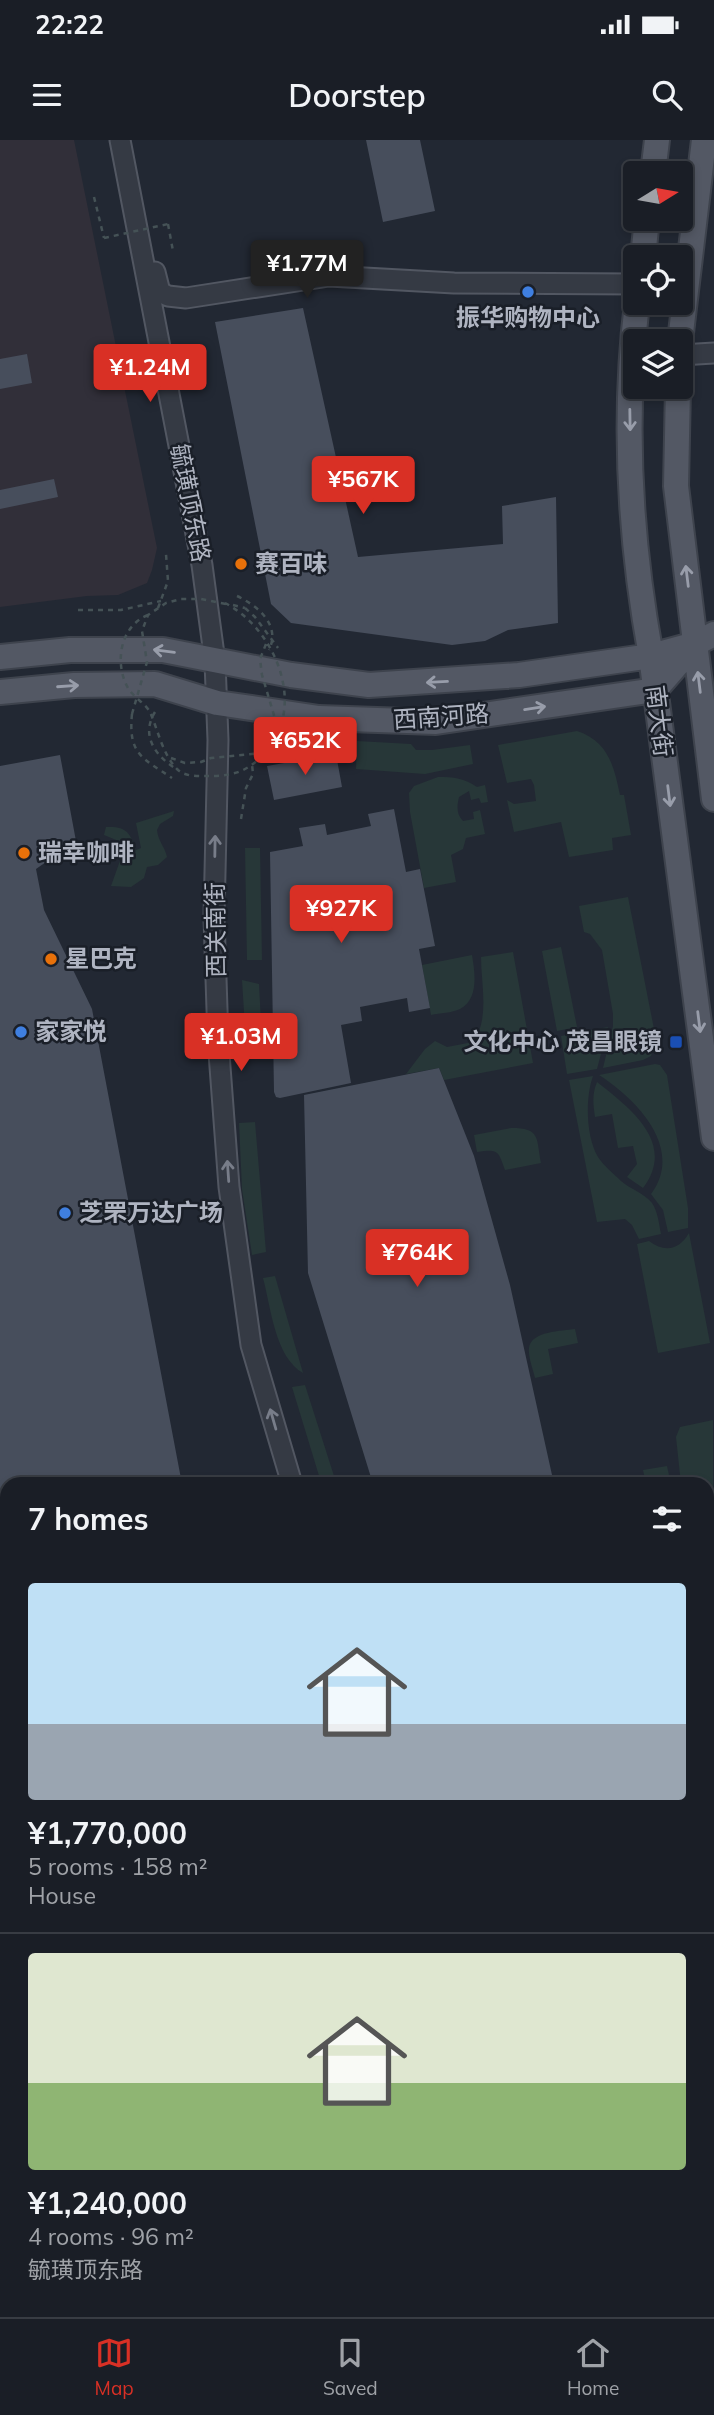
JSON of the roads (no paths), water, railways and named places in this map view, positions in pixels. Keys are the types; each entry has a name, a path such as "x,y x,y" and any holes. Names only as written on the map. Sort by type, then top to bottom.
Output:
{"main road":[{"path":"654,161 657,140"},
{"path":"682,329 705,208 704,140"},
{"name":"南大街","path":"636,315 630,403 632,479 641,603 651,656 714,1138"},
{"name":"南大街","path":"678,399 676,486 704,639 714,799"},
{"name":"西南河路","path":"0,657 70,650 163,650 215,662 369,685 519,675 651,656 704,639"},
{"path":"655,690 704,639"},
{"name":"西南河路","path":"0,692 74,685 155,684 217,703 318,718 436,722 655,690"}],"street":[{"path":"120,140 131,155 138,178 152,262 160,292 168,296 186,298 329,276 454,283 623,284"},
{"name":"毓璜顶东路","path":"120,140 202,565 215,662"},
{"path":"693,354 714,353"},
{"name":"西关南街","path":"215,662 217,703 214,917 218,1040 229,1186 251,1345 290,1477"}],"place":[{"name":"振华购物中心","path":"528,292"},
{"name":"赛百味","path":"241,564"},
{"name":"瑞幸咖啡","path":"24,853"},
{"name":"星巴克","path":"51,959"},
{"name":"家家悦","path":"21,1032"},
{"name":"文化中心 茂昌眼镜","path":"676,1042"},
{"name":"芝罘万达广场","path":"65,1213"}]}
